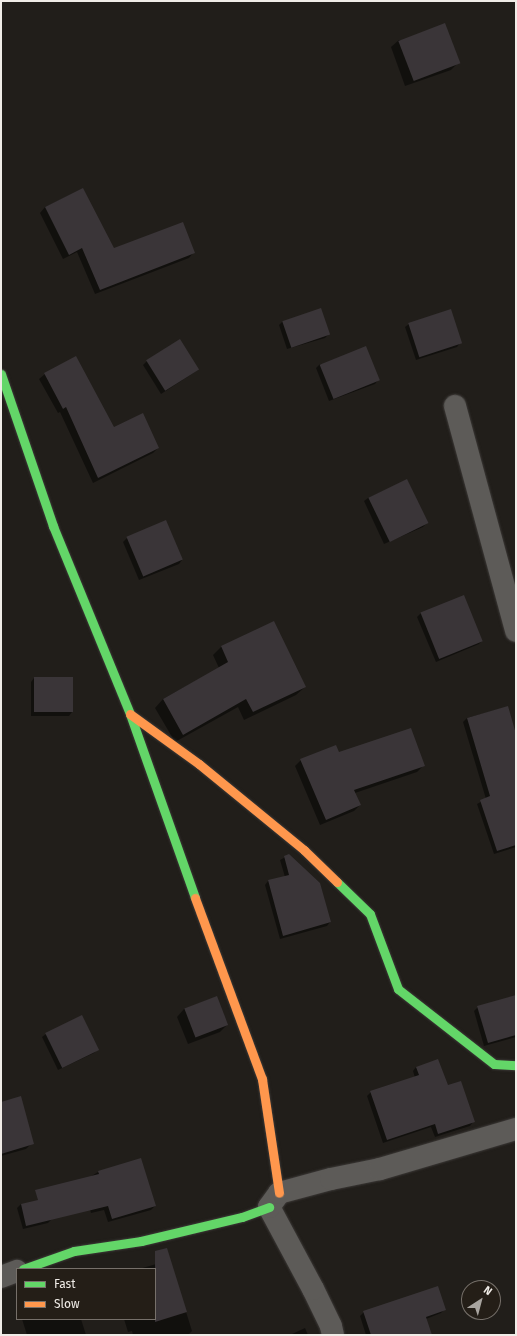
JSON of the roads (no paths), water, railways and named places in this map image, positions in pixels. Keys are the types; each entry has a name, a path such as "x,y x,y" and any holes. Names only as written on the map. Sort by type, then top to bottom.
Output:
{"street":[{"path":"1,374 53,526 130,714 210,939 262,1079 274,1200 333,1335"},
{"path":"455,406 516,631"},
{"path":"130,714 200,764 304,850 370,914 398,989 494,1064 516,1065"},
{"path":"26,1268 74,1251 141,1241 242,1217 274,1200 331,1179 380,1169 516,1129"},
{"path":"1,1277 16,1271"}]}
